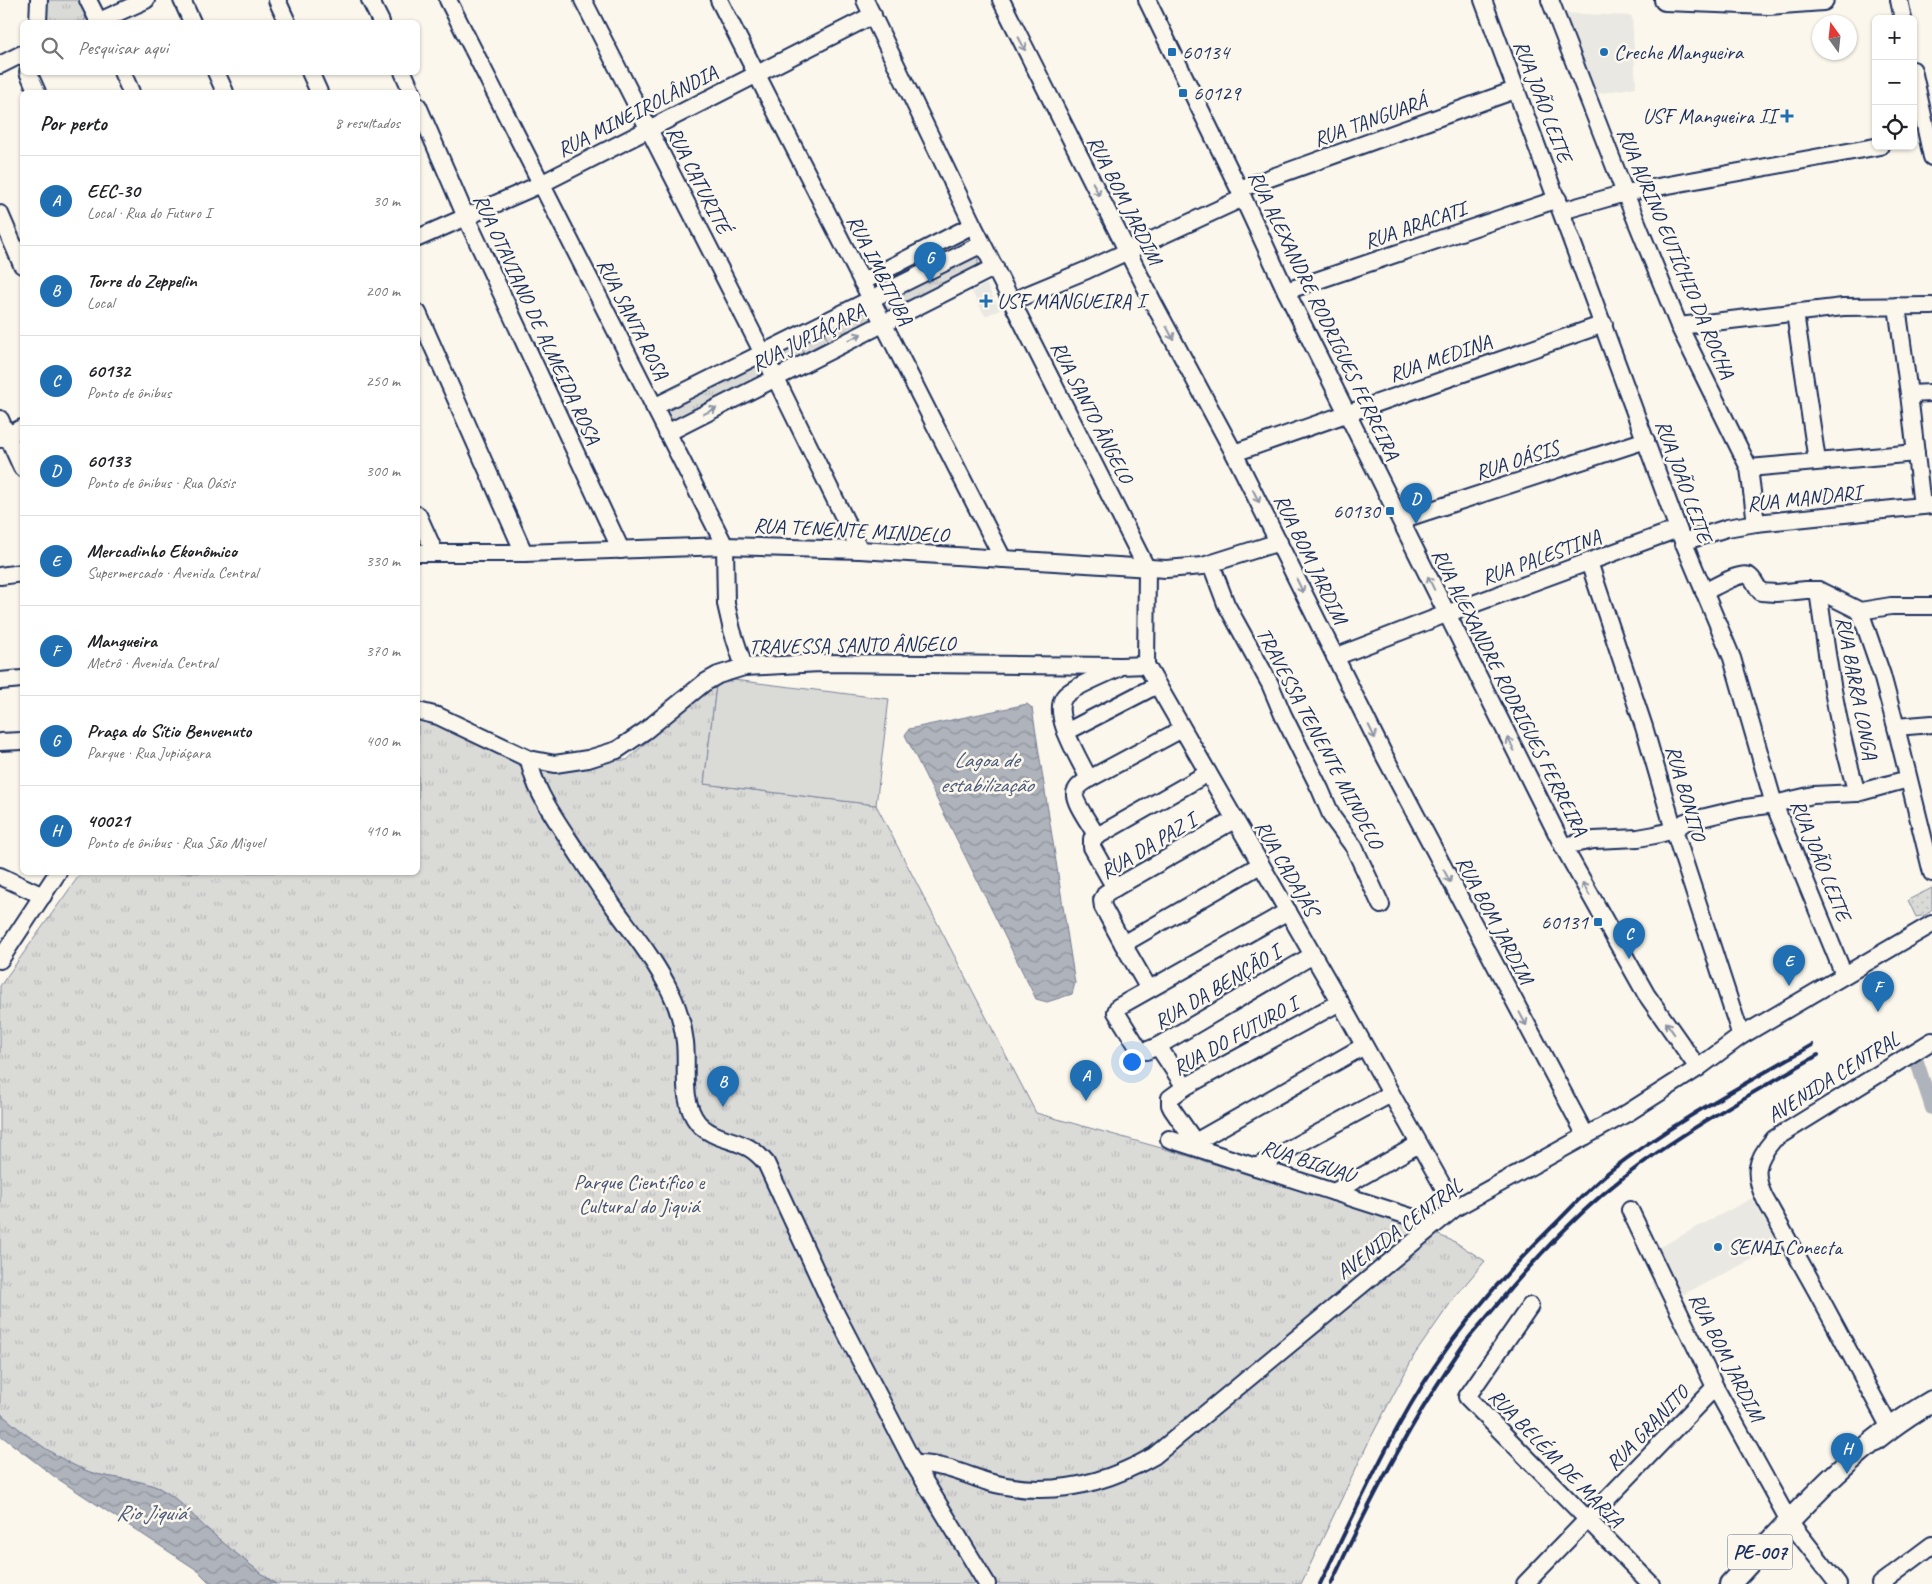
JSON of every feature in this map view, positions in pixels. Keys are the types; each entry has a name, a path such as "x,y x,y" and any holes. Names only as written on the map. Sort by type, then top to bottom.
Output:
{"main road":[{"path":"1665,0 1769,4 1823,0"},
{"name":"PE-007","path":"1730,1584 1789,1520 1836,1475 1890,1428 1932,1401"}],"street":[{"path":"38,20 39,0"},
{"path":"88,0 97,20"},
{"path":"102,20 146,0"},
{"path":"182,0 191,20"},
{"path":"277,0 287,20"},
{"path":"370,0 380,20"},
{"name":"RUA SANTA ROSA","path":"448,0 725,546 726,604 744,667"},
{"name":"RUA CATURITÉ","path":"583,0 761,353 775,377"},
{"name":"RUA IMBITUBA","path":"719,0 1003,559"},
{"name":"RUA BOM JARDIM","path":"1000,0 1154,304 1234,453 1388,764 1586,1136"},
{"name":"RUA ALEXANDRE RODRIGUES FERREIRA","path":"1147,0 1286,291 1563,846 1610,933 1646,994 1698,1068"},
{"name":"RUA JOÃO LEITE","path":"1483,0 1681,536 1732,658 1774,804 1844,975"},
{"name":"RUA AURINO EUTÍCHIO DA ROCHA","path":"1550,0 1625,193 1680,326 1749,468 1756,523"},
{"path":"1899,0 1902,15"},
{"name":"RUA MINEIROLÂNDIA","path":"420,237 541,184 756,74 869,7"},
{"name":"RUA SANTO ÂNGELO","path":"869,7 972,226 995,267 1147,568 1146,664"},
{"path":"0,65 20,58"},
{"path":"29,75 36,90"},
{"path":"123,75 130,90"},
{"path":"217,75 224,90"},
{"path":"311,75 317,90"},
{"path":"404,75 411,90"},
{"name":"RUA TANGUARÁ","path":"1012,301 1087,270 1241,194 1516,90"},
{"path":"1917,105 1920,139 1932,157"},
{"name":"RUA OTAVIANO DE ALMEIDA ROSA","path":"420,111 466,217 621,550"},
{"name":"RUA ARACATI","path":"1286,291 1560,205 1872,147"},
{"path":"0,214 20,260"},
{"name":"RUA JUPIÁÇARA","path":"862,282 972,226"},
{"name":"RUA JUPIÁÇARA","path":"654,407 982,244"},
{"name":"RUA JUPIÁÇARA","path":"667,433 995,267"},
{"path":"1897,306 1916,453 1927,506"},
{"path":"1680,326 1844,308 1932,306"},
{"name":"RUA MANDARI","path":"1795,313 1817,461"},
{"path":"420,319 524,553"},
{"name":"RUA MEDINA","path":"1234,453 1604,324"},
{"path":"775,377 860,550"},
{"path":"1909,394 1932,393"},
{"path":"0,420 4,437 20,465"},
{"path":"4,437 20,429"},
{"name":"RUA OÁSIS","path":"1401,520 1646,440"},
{"path":"1749,468 1916,453"},
{"name":"RUA MANDARI","path":"1681,536 1756,523 1927,506"},
{"path":"420,519 435,553"},
{"name":"RUA PALESTINA","path":"1335,657 1589,562 1681,536"},
{"name":"RUA TENENTE MINDELO","path":"420,553 524,553 725,546 860,550 1147,568 1191,568 1211,564 1279,542"},
{"name":"RUA BONITO","path":"1589,562 1644,727 1674,830 1741,1036"},
{"name":"TRAVESSA TENENTE MINDELO","path":"1211,564 1233,618 1270,684 1332,818 1354,847 1381,905"},
{"path":"0,576 20,574"},
{"path":"1704,592 1737,576 1747,575 1750,576 1761,592 1776,593 1818,590 1860,611 1891,606 1932,606"},
{"name":"RUA BARRA LONGA","path":"1818,590 1830,669 1848,764 1857,793"},
{"path":"1860,611 1882,675 1932,873"},
{"name":"TRAVESSA SANTO ÂNGELO","path":"420,712 438,716 529,759 548,763 568,762 588,759 617,750 645,731 704,683 718,675 744,667 820,663 1121,666 1146,664"},
{"name":"RUA CADAJÁS","path":"1146,664 1340,1002 1455,1208"},
{"path":"1089,779 1066,732 1061,708 1064,697 1073,690 1121,666"},
{"path":"0,681 20,679"},
{"path":"1066,732 1157,685"},
{"path":"1896,726 1932,724"},
{"path":"1115,888 1092,847 1094,838 1075,796 1078,788 1089,779 1182,728"},
{"path":"0,742 20,741"},
{"path":"529,759 534,778 545,802 608,899 645,948 670,991 679,1013 685,1042 686,1088 693,1114 698,1123 705,1129 749,1148 766,1163 833,1308 914,1464 987,1584"},
{"path":"1094,838 1208,773"},
{"path":"1563,846 1594,840 1638,838 1674,830 1685,822 1739,808 1774,804 1793,798 1813,795 1857,793 1908,779"},
{"name":"RUA DA PAZ I","path":"1123,944 1102,904 1106,894 1234,820"},
{"path":"1150,989 1123,944 1260,864"},
{"path":"0,960 56,875"},
{"path":"0,876 43,896"},
{"path":"1158,1046 1146,1051 1139,1049 1116,1012 1118,1007 1288,911"},
{"name":"AVENIDA CENTRAL","path":"914,1464 942,1467 1008,1486 1045,1489 1086,1484 1133,1468 1154,1456 1433,1224 1455,1208 1629,1112 1698,1068 1741,1036 1932,924"},
{"name":"RUA DA BENÇÃO I","path":"1185,1087 1158,1046 1313,955"},
{"name":"RUA DO FUTURO I","path":"1192,1144 1170,1105 1170,1098 1185,1087 1340,1002"},
{"name":"AVENIDA CENTRAL","path":"1890,1428 1758,1184 1757,1172 1760,1160 1774,1140 1932,1040"},
{"path":"1192,1144 1364,1046"},
{"path":"1256,1166 1391,1094"},
{"name":"RUA BIGUAU","path":"1169,1139 1192,1144 1433,1224"},
{"path":"1334,1192 1419,1144"},
{"name":"RUA BOM JARDIM","path":"1630,1210 1715,1387 1789,1520 1838,1584"},
{"name":"RUA BELÉM DE MARIA","path":"1530,1306 1467,1396 1587,1521 1651,1584"},
{"name":"RUA GRANITO","path":"1525,1584 1715,1387"},
{"path":"1880,1584 1932,1545"}],"shaded area":[{"name":"Creche Mangueira","path":"1559,13 1632,16 1636,87 1591,95"},
{"name":"USF MANGUEIRA I","path":"986,284 1000,310 985,316 972,292"},
{"name":"SENAI Conecta","path":"1752,1198 1779,1246 1682,1295 1658,1248"}],"green space":[{"path":"45,0 79,0 86,20 44,20"},
{"path":"975,255 978,259 978,267 889,313 886,312 880,302"},
{"path":"867,310 871,315 871,322 778,369 772,356"},
{"path":"822,330 828,340 804,353 799,342"},
{"path":"755,364 762,370 762,376 672,424 664,410"},
{"name":"Parque Científico e Cultural do Jiquiá","path":"717,678 704,784 876,805 1036,1113 1172,1151 1287,1187 1391,1215 1455,1242 1485,1261 1454,1298 1415,1354 1370,1439 1301,1584 276,1584 231,1549 166,1492 144,1483 96,1474 71,1464 33,1440 0,1413 0,986 80,875 420,875 420,712 541,761 627,760"},
{"path":"717,678 889,699 876,805 704,784"},
{"path":"1932,888 1932,909 1926,915 1916,917 1908,900"}],"water":[{"name":"Lagoa de estabilização","path":"1027,704 1032,708 1075,983 1072,994 1047,1002 1036,999 905,735 909,729"},
{"name":"Rio Jiquiá","path":"0,1413 33,1440 71,1464 96,1474 144,1483 166,1492 231,1549 276,1584 211,1584 197,1570 55,1477 0,1435"}],"waterway":[{"path":"1917,1062 1932,1108"}],"railway":[{"path":"1320,1584 1402,1419 1434,1367 1461,1329 1505,1276 1581,1197 1610,1171 1684,1120 1812,1045"},
{"path":"1331,1584 1392,1462 1443,1375 1469,1338 1544,1251 1603,1194 1654,1155 1707,1120 1818,1055"}],"place":[{"name":"60134","path":"1172,52"},
{"name":"Creche Mangueira","path":"1604,52"},
{"name":"60129","path":"1183,93"},
{"name":"USF Mangueira II","path":"1787,116"},
{"name":"Praça do Sítio Benvenuto","path":"930,283"},
{"name":"USF MANGUEIRA I","path":"986,301"},
{"name":"60130","path":"1390,511"},
{"name":"60133","path":"1416,524"},
{"name":"60131","path":"1598,922"},
{"name":"60132","path":"1629,959"},
{"name":"Mercadinho Ekonômico","path":"1789,986"},
{"name":"Mangueira","path":"1878,1012"},
{"name":"EEC-30","path":"1086,1101"},
{"name":"Torre do Zeppelin","path":"723,1107"},
{"name":"SENAI Conecta","path":"1718,1247"},
{"name":"40021","path":"1847,1474"}]}
